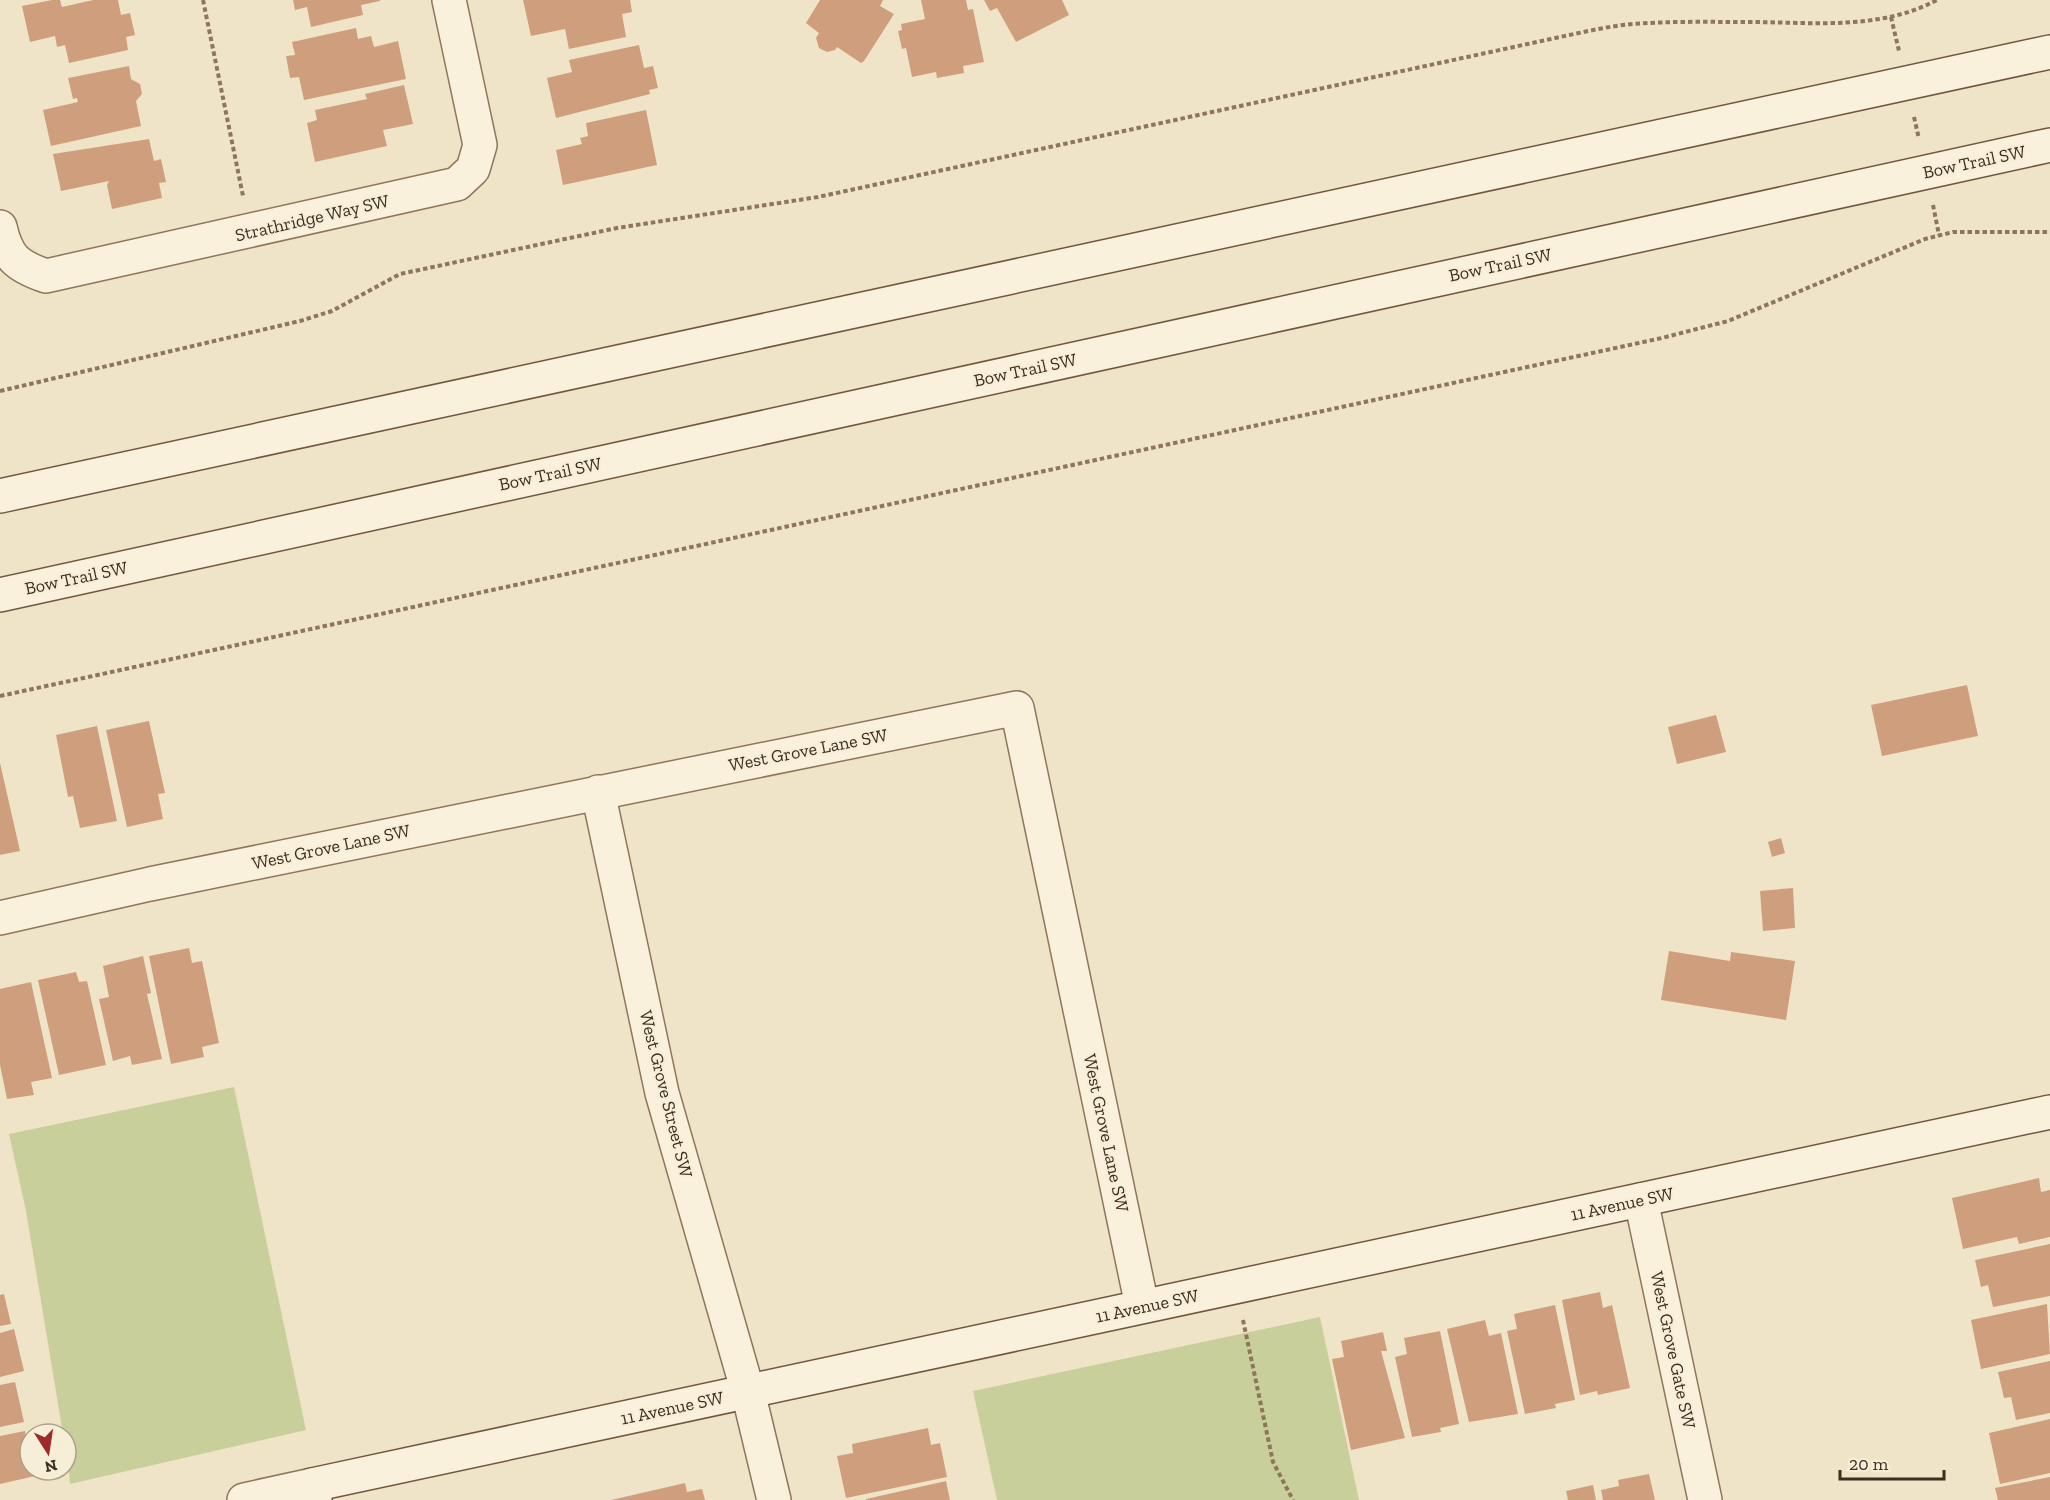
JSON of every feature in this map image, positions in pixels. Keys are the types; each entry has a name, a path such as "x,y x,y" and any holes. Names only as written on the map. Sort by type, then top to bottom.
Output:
{"street":[{"name":"Strathridge Way SW","path":"0,227 5,248 21,268 46,276 457,184 473,169 480,145 449,0"},
{"path":"0,496 2050,52"},
{"name":"Bow Trail SW","path":"0,595 2050,146"},
{"name":"West Grove Lane SW","path":"0,918 598,792 1017,708 1142,1306"},
{"name":"West Grove Street SW","path":"598,792 662,1093 748,1392 774,1500"},
{"name":"11 Avenue SW","path":"244,1500 314,1493 748,1392 2050,1112"},
{"name":"West Grove Gate SW","path":"1641,1200 1705,1500"}],"path":[{"path":"203,0 250,232"},
{"path":"0,391 300,321 333,311 400,274 617,228 818,197 1560,37 1631,24 1751,22 1827,25 1904,15 1937,0"},
{"path":"1891,17 1940,235"},
{"path":"0,696 1662,338 1728,321 1940,235 1986,230 2050,231"},
{"path":"1237,1286 1253,1376 1273,1462 1293,1500"}],"green space":[{"path":"234,1087 306,1430 70,1484 70,1482 78,1482 78,1422 61,1422 26,1211 9,1134"},
{"path":"1320,1317 1359,1500 997,1500 973,1391"}],"building":[{"path":"60,0 62,7 93,0 118,0 121,15 130,13 135,35 126,37 128,50 69,63 65,45 57,47 55,36 30,42 22,6"},
{"path":"293,0 380,1 361,5 363,15 311,27 307,7 295,10"},
{"path":"523,0 630,0 632,12 622,14 626,37 569,49 565,29 531,36"},
{"path":"820,0 883,0 880,6 894,14 861,63 837,47 827,52 819,48 816,38 819,33 806,23"},
{"path":"921,0 966,0 968,10 973,9 984,62 963,66 964,73 937,78 936,72 912,77 906,48 902,49 898,31 902,30 901,24 925,19"},
{"path":"984,0 1062,0 1069,15 1016,42 997,8 990,11"},
{"path":"356,28 358,39 371,36 374,47 398,41 406,79 304,100 299,77 290,78 286,56 295,55 292,42"},
{"path":"639,45 644,68 653,66 658,88 649,90 650,94 556,118 547,78 572,72 569,60"},
{"path":"129,66 131,79 140,84 142,94 136,101 141,126 51,146 43,110 78,102 77,98 73,99 68,78"},
{"path":"404,85 413,124 383,130 387,146 315,162 307,123 317,120 315,110 367,99 365,94"},
{"path":"646,110 657,165 563,185 556,150 582,144 580,138 588,136 586,123"},
{"path":"149,139 154,161 161,159 166,182 159,183 162,198 112,209 107,185 109,181 61,191 53,154"},
{"path":"1967,685 1978,736 1882,756 1871,705"},
{"path":"1716,715 1726,752 1677,764 1668,727"},
{"path":"149,721 165,793 158,794 163,819 127,827 106,730"},
{"path":"97,726 117,821 80,828 73,796 68,797 56,735"},
{"path":"0,763 20,851 0,855"},
{"path":"1781,838 1785,853 1772,857 1768,842"},
{"path":"1793,888 1795,928 1763,931 1760,891"},
{"path":"189,948 192,963 202,961 219,1043 202,1047 204,1057 171,1064 149,956"},
{"path":"1669,951 1730,961 1731,952 1795,961 1786,1020 1661,1000"},
{"path":"143,956 151,993 147,994 162,1059 132,1065 130,1056 113,1061 99,999 109,997 103,966"},
{"path":"76,972 79,982 87,981 106,1065 59,1075 38,980"},
{"path":"31,982 52,1078 31,1082 34,1095 7,1099 0,1065 0,989"},
{"path":"2039,1178 2041,1192 2050,1190 2050,1237 2019,1244 2017,1237 1963,1249 1952,1198"},
{"path":"2050,1244 2050,1296 1993,1307 1988,1285 1981,1287 1975,1260"},
{"path":"1600,1292 1603,1308 1612,1305 1630,1388 1598,1395 1597,1391 1580,1395 1562,1300"},
{"path":"4,1294 11,1324 0,1326 0,1295"},
{"path":"2047,1304 2050,1354 1981,1369 1971,1320"},
{"path":"1555,1305 1575,1400 1555,1404 1556,1408 1525,1414 1507,1331 1517,1329 1514,1314"},
{"path":"1485,1320 1489,1336 1501,1333 1518,1414 1469,1422 1447,1329"},
{"path":"14,1329 24,1371 0,1377 0,1333"},
{"path":"1440,1331 1459,1424 1440,1428 1441,1432 1412,1437 1395,1357 1407,1354 1404,1338"},
{"path":"1383,1332 1387,1351 1381,1351 1405,1438 1351,1450 1332,1359 1344,1357 1341,1341"},
{"path":"2050,1361 2050,1413 2016,1420 2011,1397 2004,1398 1998,1372"},
{"path":"15,1382 24,1422 0,1427 0,1385"},
{"path":"2050,1419 2050,1473 2000,1484 1989,1433"},
{"path":"928,1428 931,1445 940,1443 947,1477 846,1498 837,1456 853,1453 852,1444"},
{"path":"18,1432 18,1480 0,1484 0,1436"},
{"path":"1649,1474 1655,1500 1603,1500 1601,1490 1619,1486 1618,1480"},
{"path":"2050,1477 2050,1500 1998,1500 1995,1488"},
{"path":"946,1481 950,1500 866,1500 866,1499"},
{"path":"685,1483 687,1492 702,1489 705,1500 611,1500"},
{"path":"1593,1485 1596,1500 1568,1500 1566,1491"}]}
